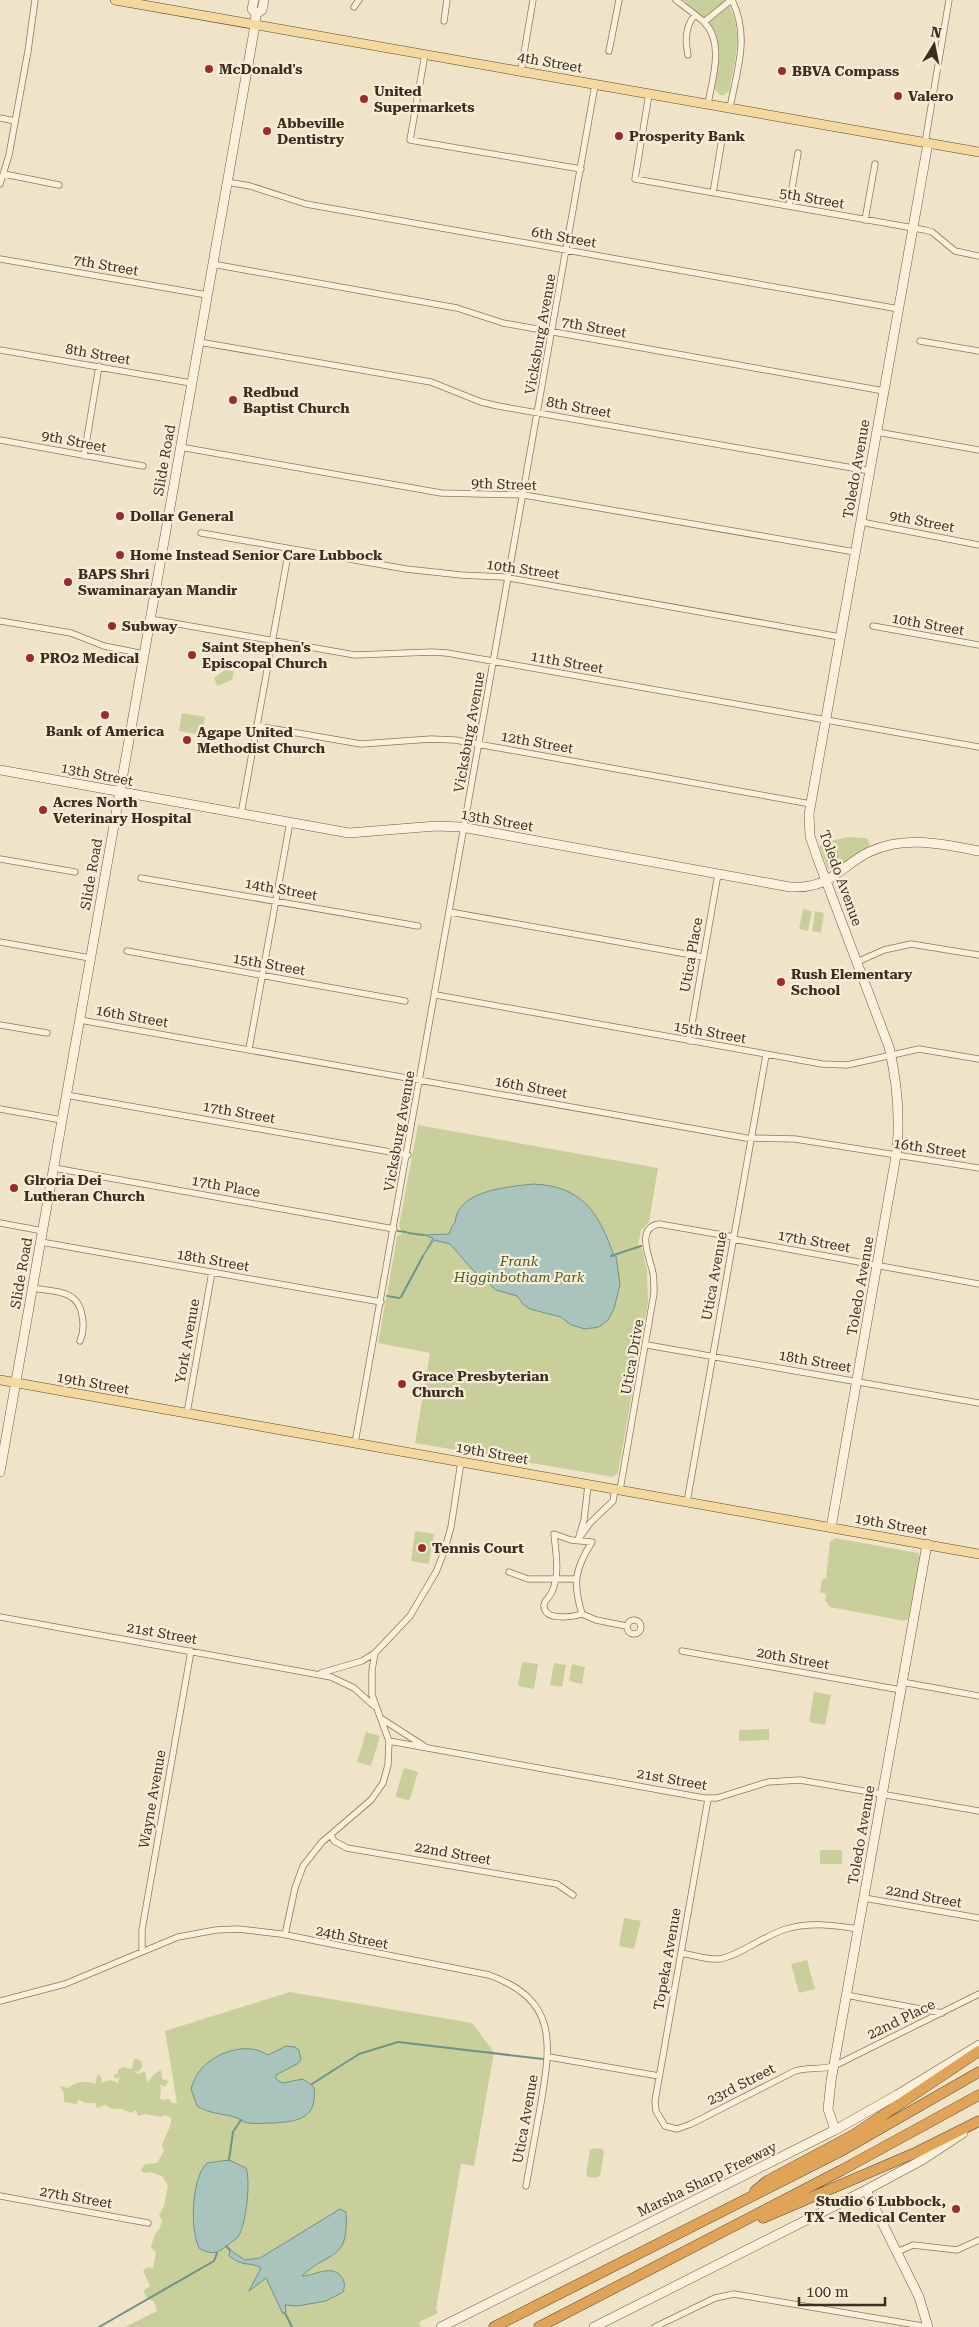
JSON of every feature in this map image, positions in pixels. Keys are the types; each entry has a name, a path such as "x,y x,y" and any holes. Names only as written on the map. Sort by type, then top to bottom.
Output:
{"highway":[{"path":"741,2203 767,2181 855,2134 979,2051"},
{"path":"494,2327 843,2150 979,2072"},
{"path":"539,2327 842,2170 979,2095"},
{"path":"686,2251 917,2152 979,2122"}],"main road":[{"name":"4th Street","path":"115,0 979,152"},
{"name":"19th Street","path":"0,1380 979,1554"}],"street":[{"path":"0,184 4,174 15,121 35,0"},
{"name":"Slide Road","path":"254,0 252,9 256,14"},
{"name":"Slide Road","path":"0,1472 254,24 256,14 262,10 264,0"},
{"path":"354,6 359,0"},
{"path":"444,21 448,0"},
{"path":"521,71 533,0"},
{"path":"610,52 619,0"},
{"path":"676,0 704,22 711,33 715,52 708,104"},
{"path":"704,22 732,0 740,20 742,38 730,108"},
{"name":"Toledo Avenue","path":"831,1528 878,1266 899,1134 897,1093 891,1055 810,836 808,826 913,228 949,0"},
{"path":"688,55 686,39 688,24 695,15"},
{"path":"425,54 410,140 581,169"},
{"name":"Vicksburg Avenue","path":"355,1443 408,1155 595,84"},
{"name":"5th Street","path":"650,94 635,179 932,232 955,251 979,256"},
{"path":"0,118 15,121"},
{"path":"713,193 722,139"},
{"path":"789,206 798,153"},
{"path":"865,220 875,164"},
{"path":"4,174 59,185"},
{"name":"6th Street","path":"227,182 250,186 306,204 899,309"},
{"name":"7th Street","path":"0,259 207,296"},
{"name":"7th Street","path":"212,264 457,308 503,323 884,391"},
{"path":"920,341 979,351"},
{"name":"8th Street","path":"199,342 431,382 481,402 538,413 870,471"},
{"name":"8th Street","path":"0,350 192,383"},
{"path":"84,456 100,366"},
{"path":"877,432 979,450"},
{"name":"9th Street","path":"0,440 143,466"},
{"name":"9th Street","path":"180,447 441,493 524,494 855,552"},
{"name":"9th Street","path":"860,522 979,545"},
{"name":"10th Street","path":"201,533 414,570 509,578 840,637"},
{"path":"241,814 289,549"},
{"name":"11th Street","path":"150,619 355,655 432,652 494,661 979,747"},
{"path":"0,621 71,633 104,646 144,654"},
{"name":"10th Street","path":"873,626 979,645"},
{"name":"12th Street","path":"257,726 361,744 442,739 811,804"},
{"name":"13th Street","path":"0,770 349,833 436,826 465,828 801,888 839,874 868,853 896,844 913,841 979,851"},
{"path":"249,1049 290,822"},
{"path":"0,859 75,872"},
{"name":"Utica Place","path":"689,1041 718,874"},
{"name":"14th Street","path":"141,878 418,926"},
{"path":"450,912 703,957"},
{"path":"0,942 90,958"},
{"path":"857,962 884,950 910,944 979,955"},
{"name":"15th Street","path":"127,952 406,1001"},
{"name":"15th Street","path":"436,995 822,1064 847,1065 919,1049 979,1059"},
{"name":"16th Street","path":"80,1020 751,1138 795,1139 979,1168"},
{"path":"0,1025 47,1033"},
{"name":"Utica Avenue","path":"687,1502 766,1055"},
{"name":"17th Street","path":"66,1095 408,1155"},
{"path":"0,1109 62,1120"},
{"name":"17th Place","path":"54,1168 394,1229"},
{"path":"0,1223 42,1231"},
{"name":"17th Street","path":"649,1228 661,1224 979,1284"},
{"name":"Utica Drive","path":"578,1540 590,1523 613,1501 618,1490 654,1293 653,1274 645,1241 649,1228"},
{"name":"18th Street","path":"40,1242 381,1302"},
{"name":"York Avenue","path":"187,1413 212,1272"},
{"path":"32,1288 67,1294 77,1300 81,1305 84,1323 84,1332 80,1341"},
{"name":"18th Street","path":"646,1345 979,1403"},
{"path":"285,1935 293,1896 303,1866 322,1842 371,1800 383,1783 388,1765 388,1741 382,1719 376,1708 372,1684 375,1653 410,1616 436,1572 451,1527 461,1462"},
{"path":"578,1540 584,1520 588,1485"},
{"path":"582,1614 576,1595 576,1579 592,1542 571,1540 554,1534 557,1557 555,1578 552,1593 544,1604 545,1610 549,1614 560,1616 582,1614 596,1620 626,1626"},
{"name":"Toledo Avenue","path":"835,2130 828,2109 834,2066 927,1544"},
{"path":"509,1572 528,1578 576,1579"},
{"name":"21st Street","path":"0,1618 331,1676 354,1688 376,1708"},
{"name":"Wayne Avenue","path":"142,1951 142,1930 190,1651"},
{"name":"20th Street","path":"682,1651 901,1686 979,1696"},
{"name":"21st Street","path":"319,1674 362,1661 375,1653"},
{"path":"382,1719 428,1748"},
{"name":"21st Street","path":"388,1741 708,1799 722,1797 768,1782 800,1780 979,1811"},
{"name":"Topeka Avenue","path":"662,2122 656,2111 660,2076 708,1799"},
{"name":"22nd Street","path":"331,1835 334,1842 347,1848 557,1884 573,1895"},
{"name":"22nd Street","path":"864,1898 979,1918"},
{"path":"681,1953 719,1959 729,1957 763,1937 787,1929 813,1924 858,1929"},
{"name":"24th Street","path":"0,2001 66,1984 178,1937 216,1930 238,1929 285,1935 489,1975 507,1982 522,1992 534,2005 543,2020 547,2033 549,2057"},
{"name":"22nd Place","path":"834,2066 979,1994"},
{"path":"846,1995 942,2013"},
{"path":"0,2001 0,2007"},
{"name":"Marsha Sharp Freeway","path":"441,2327 835,2130 898,2095 979,2045"},
{"path":"549,2057 660,2076"},
{"name":"Utica Avenue","path":"526,2186 549,2057"},
{"name":"23rd Street","path":"662,2122 666,2126 677,2129 691,2124 795,2071 806,2067 826,2068 834,2066"},
{"path":"594,2327 866,2190 922,2160 979,2122"},
{"path":"655,2327 715,2298 734,2294 928,2327 919,2297 866,2190"},
{"name":"27th Street","path":"0,2196 148,2223"},
{"path":"897,2252 913,2245 957,2250 979,2240"}],"green space":[{"path":"683,0 726,0 732,11 737,33 736,56 729,91 724,95 720,95 715,89 718,60 716,39 705,21"},
{"path":"225,670 234,671 232,680 217,686 214,678"},
{"path":"182,713 205,717 202,735 179,731"},
{"path":"848,837 867,838 870,845 844,865 828,869 819,846 829,841"},
{"path":"803,909 812,911 808,931 799,929"},
{"path":"815,911 824,913 821,933 812,931"},
{"name":"Frank Higginbotham Park","path":"418,1125 658,1168 649,1222 641,1230 638,1246 642,1248 647,1271 648,1302 618,1473 613,1477 415,1443 430,1353 378,1343 386,1298 391,1297 387,1295 397,1236 403,1233 399,1226"},
{"name":"Tennis Court","path":"415,1531 434,1534 429,1564 411,1561"},
{"path":"835,1538 918,1553 920,1558 908,1619 904,1621 830,1607 825,1600 826,1594 820,1592 822,1580 826,1578 830,1542"},
{"path":"522,1662 538,1664 534,1689 518,1686"},
{"path":"554,1663 566,1665 562,1687 550,1685"},
{"path":"572,1664 585,1667 582,1684 569,1681"},
{"path":"814,1692 831,1695 825,1725 809,1722"},
{"path":"769,1729 769,1740 739,1741 739,1730"},
{"path":"366,1732 380,1736 371,1766 357,1762"},
{"path":"405,1768 418,1772 410,1799 408,1800 396,1797"},
{"path":"820,1850 842,1850 842,1864 820,1864"},
{"path":"624,1918 641,1921 634,1949 619,1946"},
{"path":"807,1960 815,1989 799,1993 791,1964"},
{"path":"290,1992 472,2023 494,2052 474,2166 461,2164 436,2309 438,2313 419,2322 421,2327 125,2327 157,2311 154,2302 145,2295 144,2290 150,2286 143,2271 147,2267 153,2268 156,2252 151,2248 155,2235 160,2228 162,2220 159,2215 164,2206 168,2186 162,2176 150,2172 144,2173 141,2170 145,2164 157,2163 164,2151 162,2145 171,2118 165,2115 162,2117 145,2114 138,2116 136,2110 131,2113 121,2109 112,2109 105,2105 97,2108 95,2103 85,2103 79,2100 76,2104 64,2102 64,2093 60,2086 68,2088 74,2084 85,2082 95,2084 98,2074 102,2078 101,2083 110,2080 118,2083 120,2077 116,2079 113,2075 118,2074 118,2070 123,2067 132,2069 134,2059 138,2059 142,2062 142,2067 138,2072 134,2071 138,2074 145,2071 147,2083 154,2074 161,2070 162,2079 169,2081 165,2087 158,2084 161,2087 160,2098 162,2100 169,2099 172,2103 177,2103 165,2031"},
{"path":"594,2148 603,2149 604,2153 600,2176 595,2178 588,2177 586,2174 590,2150"}],"water":[{"path":"533,1184 564,1190 585,1203 601,1225 613,1253 611,1256 616,1256 620,1284 614,1309 608,1320 599,1327 585,1329 571,1325 561,1317 530,1309 517,1296 496,1290 472,1269 450,1244 434,1240 423,1256 433,1238 423,1235 449,1234 458,1212 465,1203 474,1197 498,1189"},
{"path":"286,2046 295,2047 299,2050 301,2060 276,2075 276,2079 282,2083 303,2079 314,2087 313,2106 304,2117 281,2122 248,2123 197,2106 191,2089 199,2072 213,2059 222,2054 241,2049 260,2051 268,2055"},
{"path":"229,2160 246,2168 248,2192 245,2213 238,2237 222,2250 212,2253 199,2248 196,2240 193,2217 195,2192 202,2170 207,2163"},
{"path":"340,2209 346,2212 346,2228 341,2248 302,2276 332,2271 341,2276 344,2282 343,2292 326,2301 297,2306 285,2305 286,2312 283,2314 266,2278 249,2291 261,2268 234,2260 229,2256 230,2250 245,2260 260,2258"}],"waterway":[{"path":"398,1231 406,1232"},
{"path":"408,1233 423,1235"},
{"path":"611,1256 641,1246"},
{"path":"401,1297 423,1256"},
{"path":"387,1296 399,1298"},
{"path":"312,2084 359,2054 398,2042 543,2059"},
{"path":"229,2160 233,2132 241,2120"},
{"path":"226,2246 230,2250"},
{"path":"99,2327 214,2261 217,2253"},
{"path":"285,2313 292,2327"}],"place":[{"name":"McDonald's","path":"209,69"},
{"name":"BBVA Compass","path":"782,71"},
{"name":"Valero","path":"898,96"},
{"name":"United Supermarkets","path":"364,99"},
{"name":"Abbeville Dentistry","path":"267,131"},
{"name":"Prosperity Bank","path":"619,136"},
{"name":"Redbud Baptist Church","path":"233,400"},
{"name":"Dollar General","path":"120,516"},
{"name":"Home Instead Senior Care Lubbock","path":"120,555"},
{"name":"BAPS Shri Swaminarayan Mandir","path":"68,582"},
{"name":"Subway","path":"112,626"},
{"name":"Saint Stephen's Episcopal Church","path":"192,655"},
{"name":"PRO2 Medical","path":"30,658"},
{"name":"Bank of America","path":"105,715"},
{"name":"Agape United Methodist Church","path":"187,740"},
{"name":"Acres North Veterinary Hospital","path":"43,810"},
{"name":"Rush Elementary School","path":"781,982"},
{"name":"Glroria Dei Lutheran Church","path":"14,1188"},
{"name":"Grace Presbyterian Church","path":"402,1384"},
{"name":"Tennis Court","path":"422,1548"},
{"name":"Studio 6 Lubbock, TX - Medical Center","path":"956,2209"}]}
